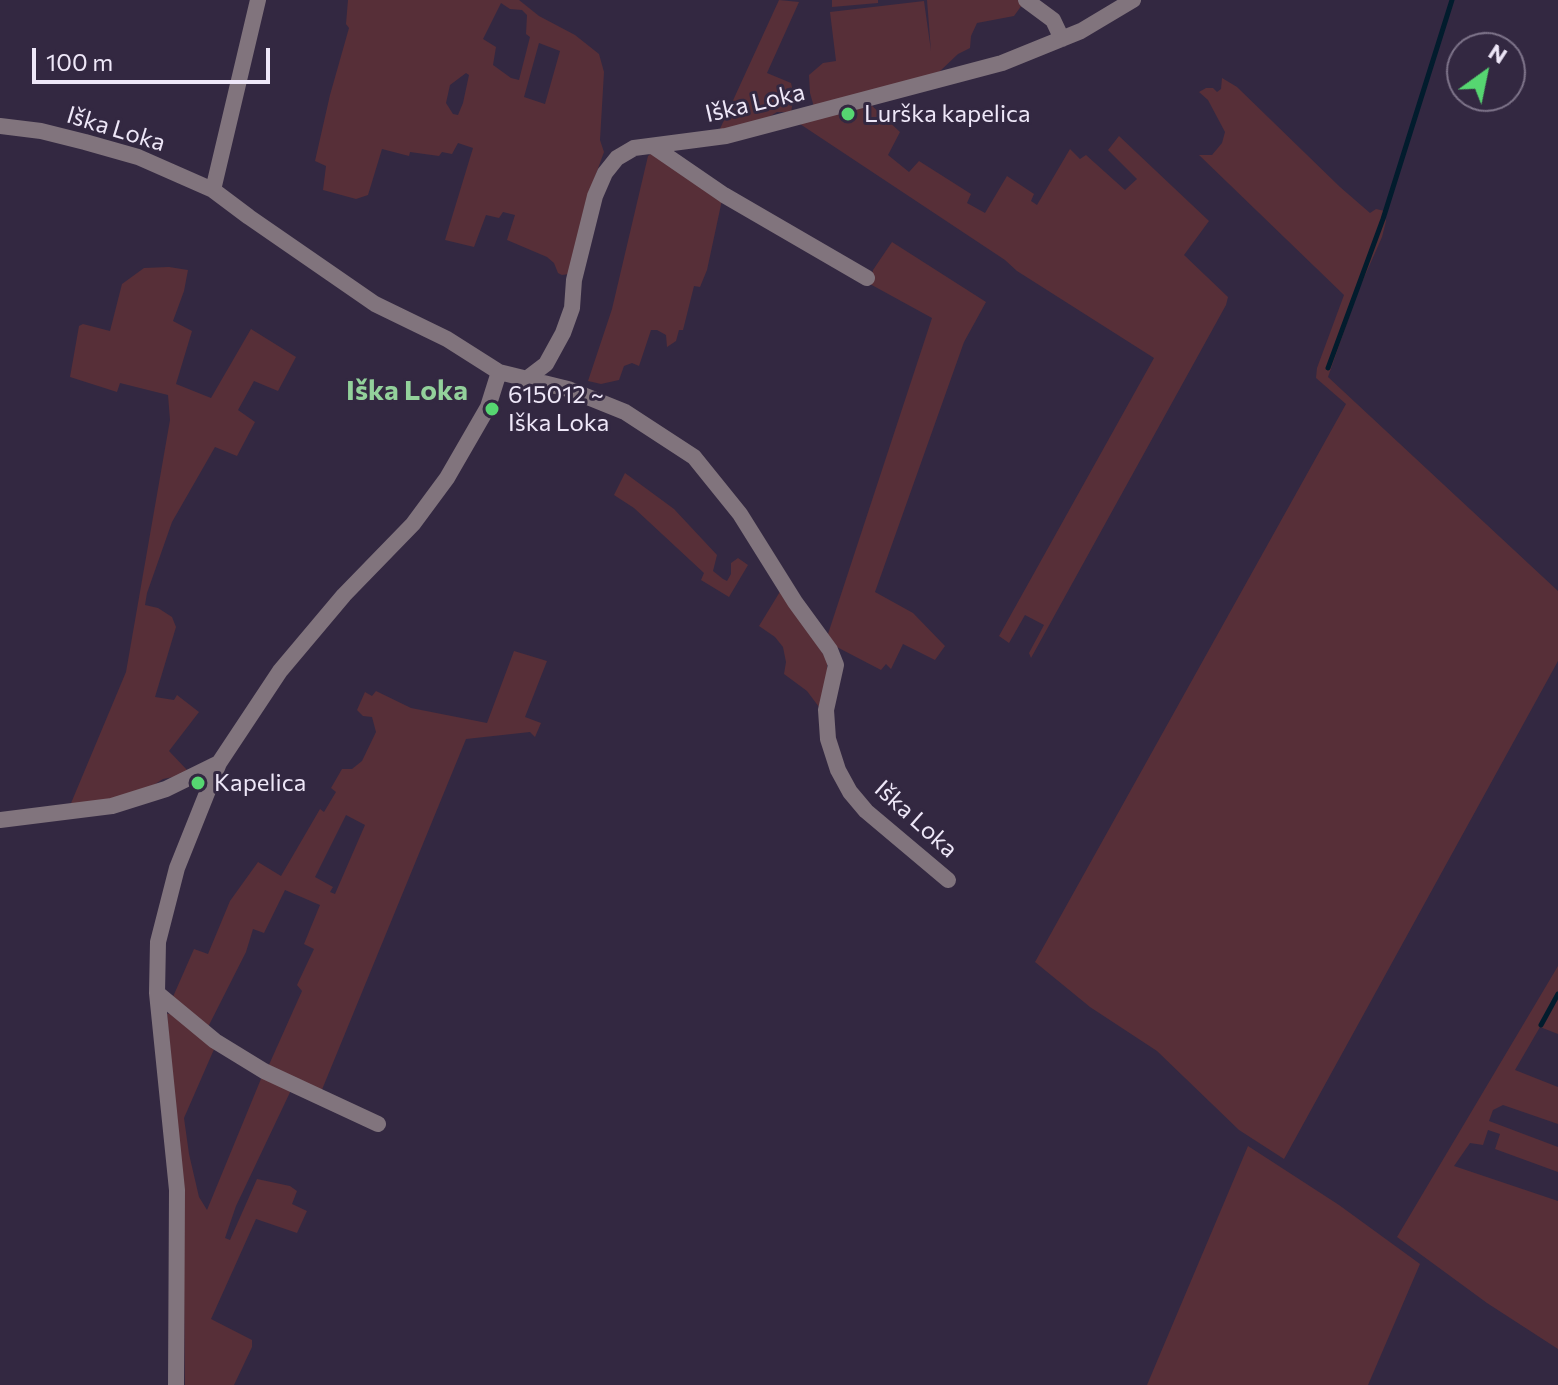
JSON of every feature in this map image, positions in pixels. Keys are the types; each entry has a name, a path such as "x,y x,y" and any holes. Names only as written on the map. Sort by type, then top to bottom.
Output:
{"street":[{"path":"213,190 258,0"},
{"path":"1026,0 1053,20 1062,39"},
{"name":"Iška Loka","path":"525,380 546,364 563,333 572,308 574,280 595,196 605,173 617,158 634,148 726,136 1002,63 1081,31 1133,0"},
{"name":"Iška Loka","path":"0,126 41,131 138,157 213,190 375,304 447,339 499,372 568,389 625,412 694,457 740,514 833,657 836,665 826,710 828,739 838,770 850,792 866,811 948,880"},
{"path":"654,147 724,195 867,278"},
{"path":"176,1385 177,1190 157,993 158,942 177,868 219,763 280,671 344,595 413,524 447,478 488,407 499,372"},
{"path":"0,820 112,806 166,789 219,763"},
{"path":"157,993 215,1041 264,1071 378,1124"}],"shaded area":[{"path":"348,0 519,0 599,54 604,72 600,140 604,152 588,196 569,274 558,273 547,257 507,240 515,215 503,212 499,218 486,215 474,247 445,240 473,148 458,143 452,154 442,152 439,156 410,152 409,156 382,149 368,195 356,199 323,190 326,166 315,161 349,28 346,24","holes":["501,3 510,9 522,10 527,15 526,34 530,37 519,80 493,65 496,47 483,39","539,43 560,51 545,104 524,97","466,73 469,75 458,115 453,114 446,103 450,85"]},
{"path":"779,0 799,2 767,73 791,83 794,96 791,112 777,112 761,122 719,131"},
{"path":"832,0 878,0 878,3 832,7"},
{"path":"927,0 1020,0 1022,5 1014,16 977,23 970,48 958,54 938,73 814,107 809,75 823,63 836,61 830,12 924,1 931,51"},
{"path":"1222,78 1237,87 1370,213 1376,209 1385,211 1382,237 1359,289 1328,377 1558,591 1558,661 1284,1159 1239,1130 1157,1051 1090,1007 1035,962 1346,404 1316,378 1344,295 1199,155 1212,155 1222,143 1225,132 1208,100 1199,92 1213,88 1217,92 1221,89"},
{"path":"870,104 900,132 888,155 909,172 919,161 971,194 967,203 985,213 1007,176 1034,194 1031,201 1037,205 1070,149 1080,159 1086,155 1125,190 1137,179 1108,150 1119,136 1209,221 1184,255 1228,297 1226,305 1031,658 1029,653 1044,625 1025,615 1009,643 999,636 1154,358 1017,271 800,124"},
{"path":"653,152 722,200 707,270 700,287 694,286 683,330 679,330 676,341 667,347 666,335 651,330 639,366 632,363 624,366 619,380 601,384 588,381 612,309 648,156"},
{"path":"892,242 986,302 964,342 875,592 913,613 945,646 935,660 903,644 891,669 886,664 881,670 833,645 827,637 932,318 870,284 873,270"},
{"path":"144,268 188,270 173,321 192,331 176,384 211,398 251,329 296,357 278,391 254,381 238,410 255,422 237,456 215,447 172,522 147,593 145,605 158,608 172,617 176,627 155,697 174,700 177,695 199,712 169,751 187,770 125,797 69,808 126,672 170,420 168,395 120,383 117,392 70,377 79,326 83,324 110,331 122,284"},
{"path":"625,473 674,509 717,555 713,571 723,579 727,581 731,563 738,558 748,565 729,597 701,580 704,573 634,508 614,495"},
{"path":"781,590 827,660 827,680 819,707 807,691 784,674 786,662 783,647 759,626"},
{"path":"514,651 547,661 525,717 541,723 535,737 530,732 466,739 321,1092 268,1067 302,991 297,985 314,949 304,944 320,905 285,890 264,933 253,929 246,952 207,1029 172,999 194,949 208,954 230,901 258,862 281,876 320,809 324,812 336,792 331,788 342,769 352,769 362,761 376,732 372,717 363,716 357,710 365,692 372,696 376,691 411,708 487,723","holes":["346,815 365,825 335,894 330,892 333,887 315,877"]},
{"path":"1558,966 1558,1034 1540,1027 1515,1070 1558,1087 1558,1124 1503,1105 1493,1110 1489,1121 1558,1147 1558,1172 1495,1149 1500,1134 1488,1130 1483,1145 1470,1143 1454,1166 1558,1201 1558,1349 1487,1303 1397,1237"},
{"path":"173,1013 215,1047 184,1118 199,1197 207,1210 263,1074 293,1086 236,1206 225,1238 230,1240 257,1179 290,1186 297,1191 292,1204 307,1211 297,1233 256,1219 211,1319 252,1340 252,1347 234,1385 185,1385 183,1198 167,1014"},
{"path":"1248,1146 1339,1205 1420,1264 1368,1385 1147,1385"}],"waterway":[{"path":"1328,368 1383,219 1452,0"},
{"path":"1541,1025 1558,994"}],"place":[{"name":"Lurška kapelica","path":"848,114"},
{"name":"615012 ~ Iška Loka","path":"492,409"},
{"name":"Kapelica","path":"198,783"}],"district":[{"name":"Iška Loka","path":"407,391"}]}
